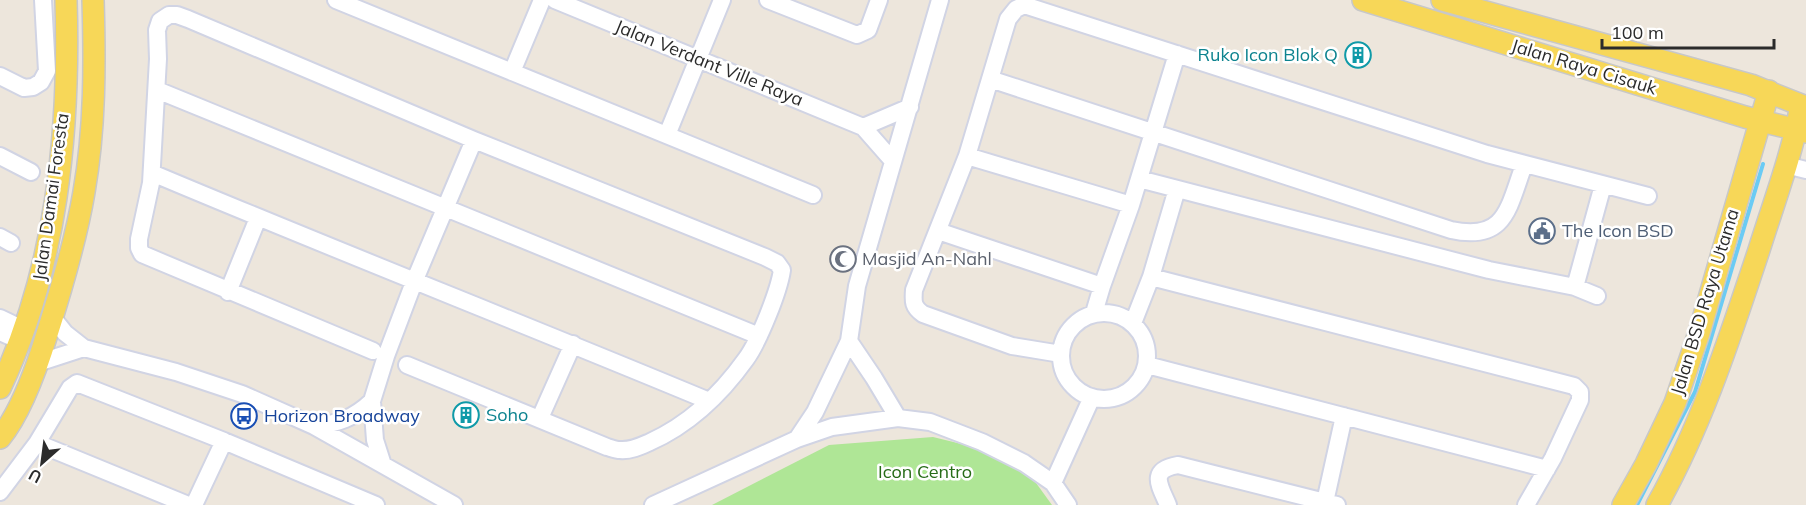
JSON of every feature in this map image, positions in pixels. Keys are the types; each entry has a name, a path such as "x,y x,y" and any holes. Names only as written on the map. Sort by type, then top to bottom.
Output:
{"main road":[{"name":"Jalan Damai Foresta","path":"0,388 22,335 46,257 64,123 68,50 66,0"},
{"name":"Jalan Damai Foresta","path":"0,438 16,412 38,363 69,261 85,191 92,134 95,66 93,0"},
{"name":"Jalan Raya Cisauk","path":"1363,0 1762,121 1803,136"},
{"name":"Jalan Raya Cisauk","path":"1442,0 1769,91 1804,106"},
{"name":"Jalan BSD Raya Utama","path":"1623,505 1646,464 1675,403 1699,333 1769,91"},
{"name":"Jalan BSD Raya Utama","path":"1657,505 1675,473 1700,418 1792,172 1803,136 1804,106"},
{"path":"46,257 69,261"}],"street":[{"path":"0,76 24,88 33,87 41,82 47,71 43,0"},
{"path":"336,0 361,5 512,72 813,195"},
{"path":"512,72 542,0"},
{"name":"Jalan Verdant Ville Raya","path":"555,0 863,127 892,160"},
{"path":"667,135 722,0"},
{"path":"768,0 857,35 868,30 879,0"},
{"path":"797,439 815,412 849,341 857,286 940,0"},
{"path":"1061,354 1012,346 931,317 917,310 913,302 914,290 967,156 1008,19 1016,9 1024,5 1032,5 1524,165 1648,196"},
{"path":"373,351 142,254 139,239 152,173 157,90 157,30 160,21 169,15 177,15 474,140 777,263 782,270 759,336 747,358 696,414 672,432 634,449 619,450 407,365"},
{"path":"1094,313 1131,205 1177,54"},
{"path":"990,79 1468,234 1486,232 1501,221 1524,165"},
{"path":"157,90 759,336"},
{"path":"863,127 910,107"},
{"path":"383,465 373,429 372,401 414,282 474,140"},
{"path":"0,156 31,172"},
{"path":"967,156 1131,205"},
{"path":"152,173 709,401"},
{"path":"1139,179 1489,270 1575,287 1597,296"},
{"path":"1575,287 1603,185"},
{"path":"1133,323 1151,278 1176,189"},
{"path":"228,292 258,218"},
{"path":"938,231 1102,286"},
{"path":"1151,278 1574,386 1580,392 1580,400 1547,469 1526,505"},
{"path":"1108,312 1122,316 1141,332 1146,342 1147,365 1138,383 1122,395 1102,399 1092,397 1073,385 1066,376 1061,354 1063,340 1070,328 1081,318 1094,313 1108,312"},
{"path":"0,318 22,335"},
{"path":"52,318 65,333 84,348 176,372 242,394 314,426 454,505"},
{"path":"0,332 22,335"},
{"path":"849,341 898,418"},
{"path":"540,418 573,344"},
{"path":"38,363 84,348"},
{"path":"1147,365 1547,469"},
{"path":"0,492 37,443 70,388 77,383 224,441 376,505"},
{"path":"1053,483 1092,397"},
{"path":"314,426 342,422 362,411 372,401"},
{"path":"1168,505 1158,482 1159,475 1166,467 1178,465 1331,504 1344,416"},
{"path":"653,505 797,439 832,427 898,418 930,422 981,442 1024,463 1053,483 1068,505"},
{"path":"194,505 224,441"},
{"path":"37,443 188,505"}],"green space":[{"name":"Icon Centro","path":"933,437 990,451 1031,476 1052,505 712,505 829,445"}],"waterway":[{"path":"1637,505 1695,392 1763,164"}],"place":[{"name":"Ruko Icon Blok Q","path":"1358,55"},
{"name":"The Icon BSD","path":"1542,231"},
{"name":"Masjid An-Nahl","path":"843,259"},
{"name":"Soho","path":"466,415"},
{"name":"Horizon Broadway","path":"244,416"}]}
